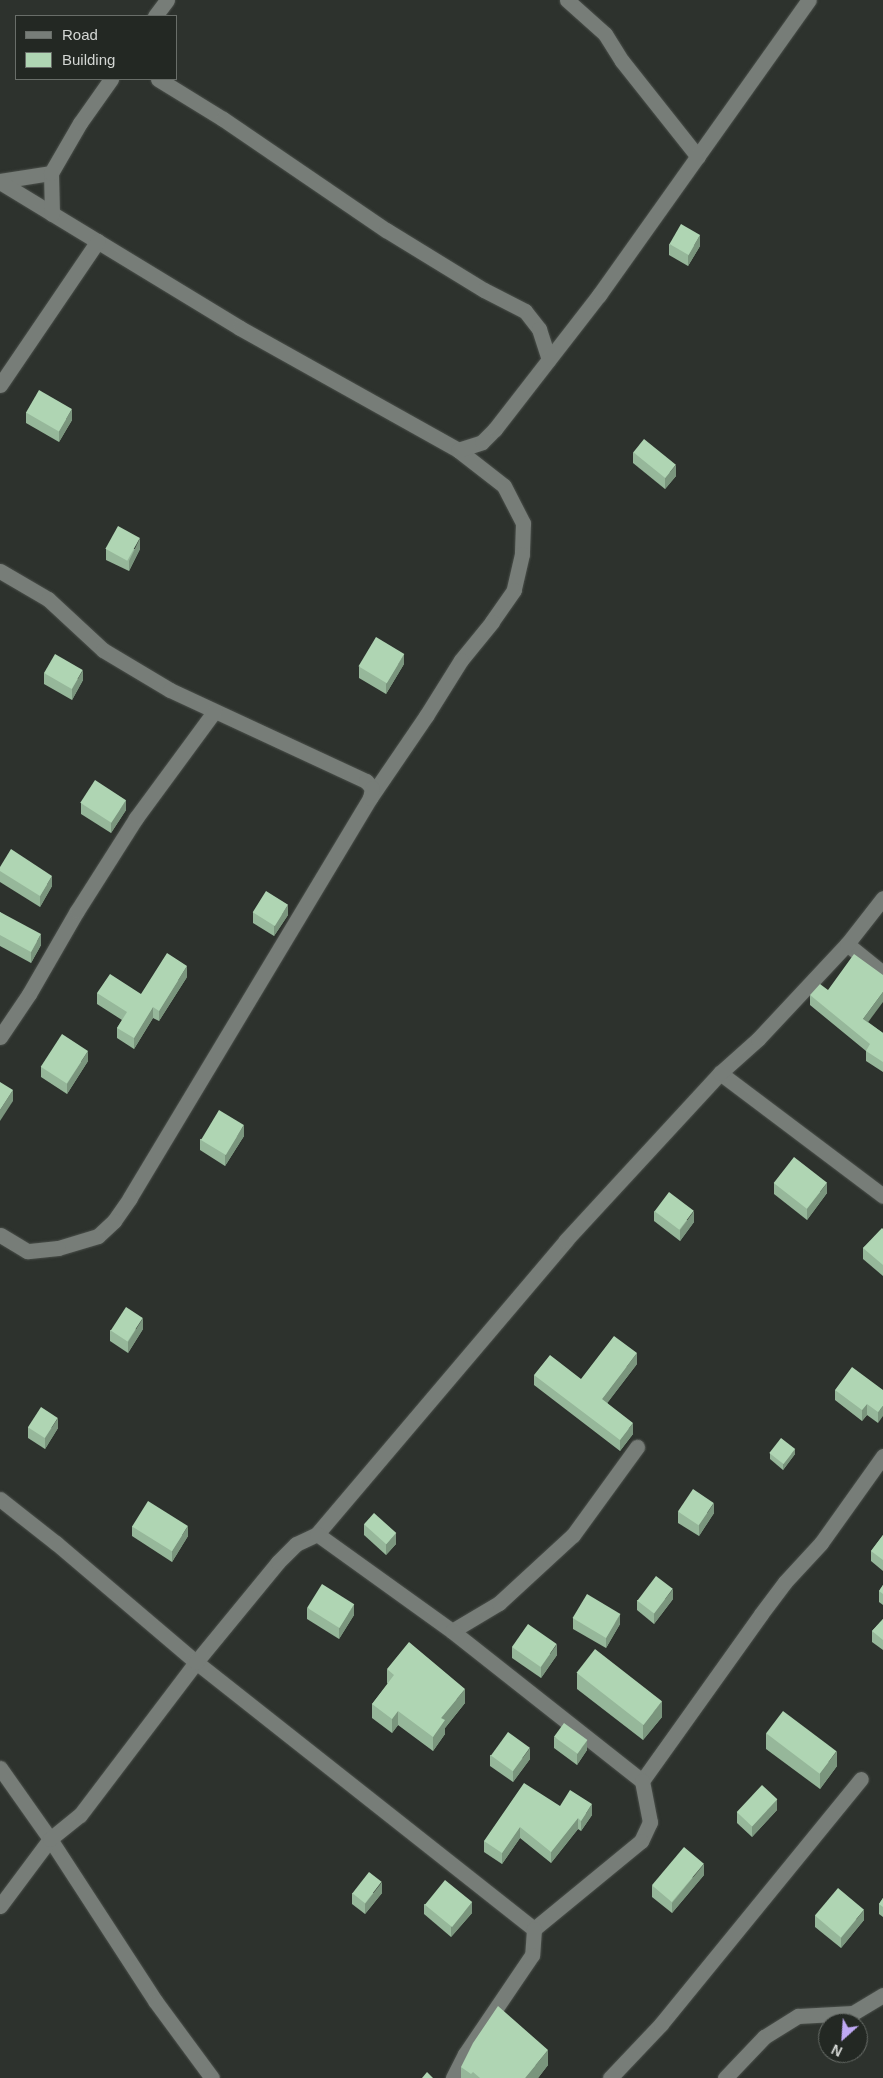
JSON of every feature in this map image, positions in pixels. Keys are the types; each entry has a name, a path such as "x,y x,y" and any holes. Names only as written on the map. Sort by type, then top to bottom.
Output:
{"street":[{"path":"156,15 167,0"},
{"path":"567,0 605,34 622,61 698,157"},
{"path":"458,450 482,442 495,429 599,295 809,0"},
{"path":"52,214 51,173 80,123 110,80"},
{"path":"160,80 223,119 386,230 484,290 525,311 539,328 549,359"},
{"path":"0,181 51,173"},
{"path":"0,181 240,328 458,450 504,486 523,523 522,554 514,590 492,622 461,660 426,716 370,798 140,1182 114,1221 98,1236 58,1248 27,1251 0,1235"},
{"path":"0,385 98,241"},
{"path":"0,571 48,599 102,650 170,690 214,712 366,781 372,788 370,798"},
{"path":"0,1037 30,994 78,911 136,818 214,712"},
{"path":"0,1906 50,1839 80,1815 196,1662 278,1562 296,1544 317,1534 566,1240 720,1072 758,1039 847,944 883,898"},
{"path":"847,944 883,973"},
{"path":"720,1072 883,1196"},
{"path":"452,1631 499,1603 573,1534 637,1447"},
{"path":"642,1782 761,1614 785,1582 821,1543 883,1456"},
{"path":"0,1499 56,1543 196,1662 534,1929"},
{"path":"317,1534 452,1631 642,1782 650,1822 640,1841 534,1929 532,1955 465,2054 453,2078"},
{"path":"0,1768 50,1839 156,2002 212,2078"},
{"path":"610,2078 661,2024 861,1779"},
{"path":"725,2078 764,2037 798,2016 853,2013 883,1995"}],"building":[{"path":"681,224 700,235 689,255 670,244"},
{"path":"39,390 72,409 59,432 26,413"},
{"path":"644,439 676,465 665,478 633,452"},
{"path":"118,526 140,538 127,561 105,549"},
{"path":"376,637 404,654 387,683 358,666"},
{"path":"55,654 83,670 72,689 44,673"},
{"path":"95,780 126,800 111,823 80,803"},
{"path":"11,849 52,876 40,896 0,871 0,867"},
{"path":"266,891 288,905 275,926 253,912"},
{"path":"0,912 41,934 31,952 0,935"},
{"path":"167,953 187,966 159,1011 153,1007 134,1038 117,1028 127,1012 97,993 110,974 141,994"},
{"path":"854,954 883,975 883,992 863,1019 883,1033 883,1062 866,1051 870,1044 810,995 820,984 828,990"},
{"path":"62,1034 88,1051 67,1084 41,1067"},
{"path":"0,1082 13,1090 0,1110"},
{"path":"219,1110 244,1125 226,1155 201,1140"},
{"path":"794,1157 827,1183 807,1209 774,1183"},
{"path":"669,1192 694,1211 679,1230 655,1211"},
{"path":"883,1229 883,1265 863,1248"},
{"path":"126,1307 143,1318 128,1341 111,1330"},
{"path":"614,1336 637,1353 602,1399 633,1423 620,1440 534,1375 550,1355 581,1379"},
{"path":"852,1367 883,1390 883,1406 878,1412 867,1404 862,1410 835,1390"},
{"path":"41,1407 58,1418 45,1438 28,1427"},
{"path":"781,1438 795,1449 783,1464 769,1453"},
{"path":"693,1489 714,1503 699,1525 678,1511"},
{"path":"148,1501 188,1526 172,1551 132,1526"},
{"path":"374,1513 396,1533 386,1544 364,1524"},
{"path":"883,1535 883,1560 871,1551"},
{"path":"656,1576 673,1589 654,1613 637,1601"},
{"path":"322,1584 354,1604 339,1628 307,1608"},
{"path":"883,1585 883,1594 879,1591"},
{"path":"587,1594 620,1614 606,1638 573,1618"},
{"path":"883,1619 883,1640 872,1631"},
{"path":"528,1624 557,1644 541,1667 512,1647"},
{"path":"409,1642 465,1689 441,1718 445,1720 433,1737 398,1711 392,1719 372,1704 394,1675 387,1669"},
{"path":"595,1649 662,1701 644,1725 577,1673"},
{"path":"783,1711 837,1751 820,1774 766,1733"},
{"path":"564,1723 587,1740 577,1754 554,1737"},
{"path":"508,1732 530,1748 513,1771 491,1755"},
{"path":"524,1783 560,1806 570,1790 592,1804 581,1821 578,1818 551,1852 520,1827 502,1853 484,1841"},
{"path":"762,1785 777,1799 752,1826 737,1812"},
{"path":"684,1847 704,1864 672,1902 652,1885"},
{"path":"369,1872 382,1882 365,1903 352,1893"},
{"path":"445,1880 472,1902 452,1927 425,1905"},
{"path":"838,1888 864,1910 841,1937 815,1916"},
{"path":"883,1898 883,1907 879,1904"},
{"path":"498,2006 548,2050 525,2078 480,2078 473,2072 471,2074 461,2067 473,2043"},
{"path":"427,2072 433,2078 422,2078"}]}
